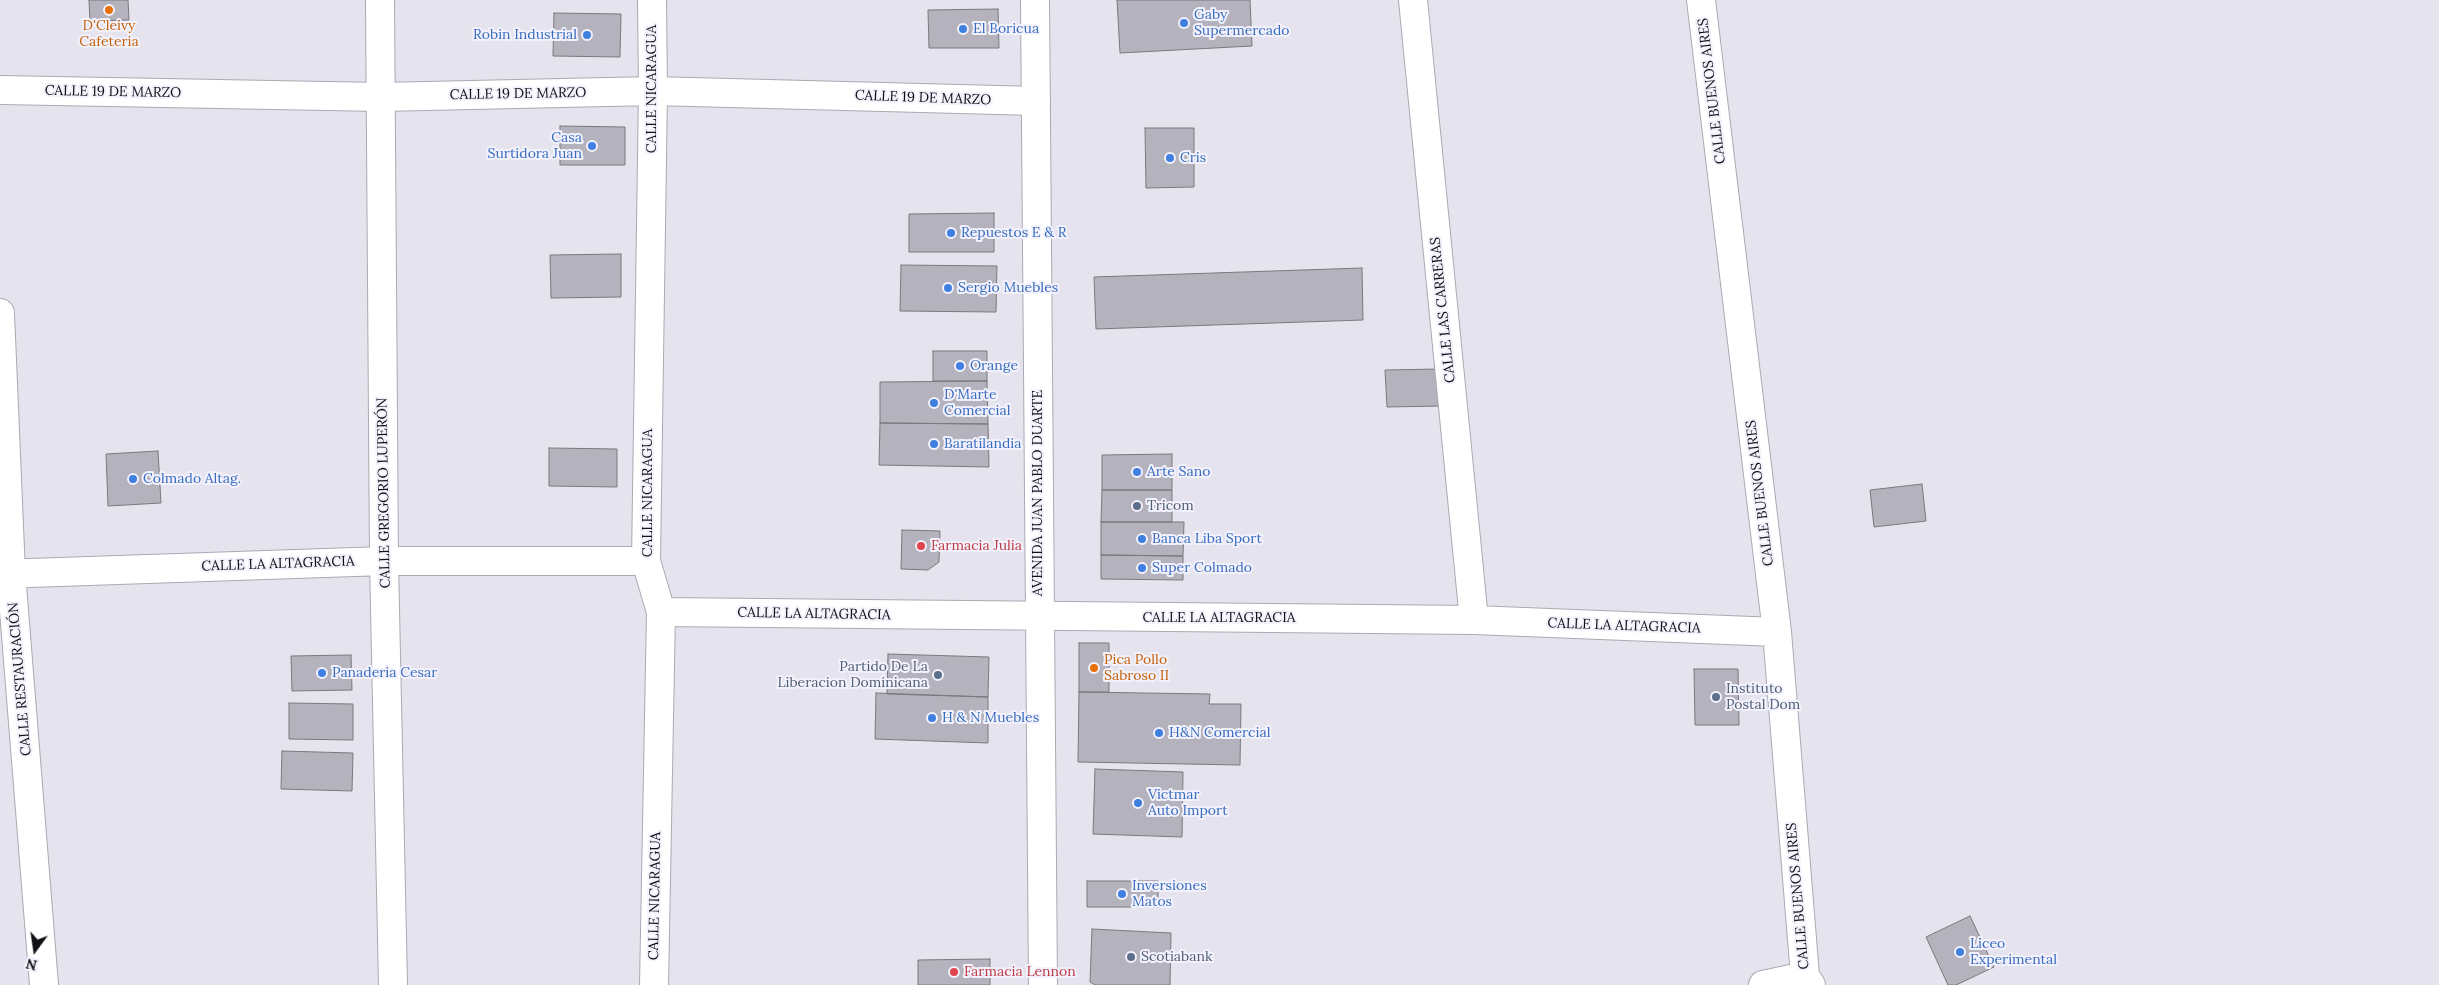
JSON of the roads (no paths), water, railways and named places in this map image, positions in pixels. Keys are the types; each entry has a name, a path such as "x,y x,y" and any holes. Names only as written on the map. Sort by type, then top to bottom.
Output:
{"street":[{"name":"CALLE GREGORIO LUPERÓN","path":"380,0 384,561 393,985"},
{"name":"CALLE NICARAGUA","path":"652,0 646,561 661,612 654,985"},
{"name":"AVENIDA JUAN PABLO DUARTE","path":"1035,0 1043,985"},
{"name":"CALLE LAS CARRERAS","path":"1413,0 1474,620"},
{"name":"CALLE BUENOS AIRES","path":"1701,0 1777,632 1808,981"},
{"name":"CALLE 19 DE MARZO","path":"0,90 381,96 652,91 1036,101"},
{"name":"CALLE RESTAURACIÓN","path":"0,312 6,574 44,985"},
{"name":"CALLE LA ALTAGRACIA","path":"6,574 384,561 646,561"},
{"name":"CALLE LA ALTAGRACIA","path":"661,612 1474,620 1777,632"},
{"path":"1764,985 1808,981"}],"place":[{"name":"D'Cleivy Cafeteria","path":"109,10"},
{"name":"Gaby Supermercado","path":"1184,23"},
{"name":"El Boricua","path":"963,29"},
{"name":"Robin Industrial","path":"587,35"},
{"name":"Casa Surtidora Juan","path":"592,146"},
{"name":"Cris","path":"1170,158"},
{"name":"Repuestos E & R","path":"951,233"},
{"name":"Sergio Muebles","path":"948,288"},
{"name":"Orange","path":"960,366"},
{"name":"D'Marte Comercial","path":"934,403"},
{"name":"Baratilandia","path":"934,444"},
{"name":"Arte Sano","path":"1137,472"},
{"name":"Colmado Altag.","path":"133,479"},
{"name":"Tricom","path":"1137,506"},
{"name":"Banca Liba Sport","path":"1142,539"},
{"name":"Farmacia Julia","path":"921,546"},
{"name":"Super Colmado","path":"1142,568"},
{"name":"Pica Pollo Sabroso II","path":"1094,668"},
{"name":"Panaderia Cesar","path":"322,673"},
{"name":"Partido De La Liberacion Dominicana","path":"938,675"},
{"name":"Instituto Postal Dom","path":"1716,697"},
{"name":"H & N Muebles","path":"932,718"},
{"name":"H&N Comercial","path":"1159,733"},
{"name":"Victmar Auto Import","path":"1138,803"},
{"name":"Inversiones Matos","path":"1122,894"},
{"name":"Liceo Experimental","path":"1960,952"},
{"name":"Scotiabank","path":"1131,957"},
{"name":"Farmacia Lennon","path":"954,972"}]}
